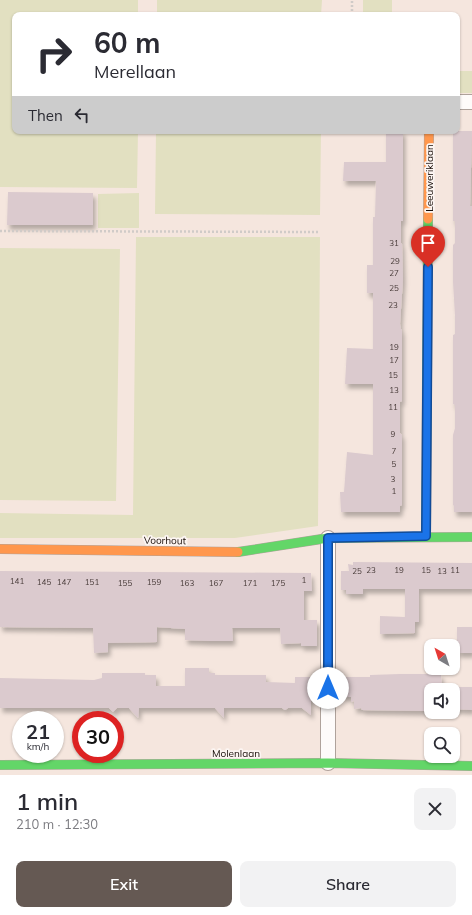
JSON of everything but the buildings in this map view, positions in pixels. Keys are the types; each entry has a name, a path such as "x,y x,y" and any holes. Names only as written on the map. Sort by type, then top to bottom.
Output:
{"street":[{"path":"460,102 472,102"},
{"name":"Leeuweriklaan","path":"426,536 429,134"},
{"name":"Voorhout","path":"0,549 240,552 328,538 426,536 472,537"},
{"path":"328,538 328,763"},
{"name":"Molenlaan","path":"0,765 328,763 472,766"}],"path":[{"path":"352,0 352,12"},
{"path":"0,231 320,232"}],"shaded area":[{"path":"0,0 138,0 138,12 12,12 12,134 138,134 137,188 0,187"},
{"path":"157,0 322,0 321,12 157,12"},
{"path":"363,0 392,0 392,12 363,12"},
{"path":"460,71 472,71 472,93 460,93"},
{"path":"156,134 321,134 320,215 155,214"},
{"path":"139,193 139,228 98,228 98,194"},
{"path":"136,237 320,237 318,526 235,538 0,538 0,513 133,515"},
{"path":"0,248 120,249 116,501 0,500"}],"traffic: fast":[{"path":"426,536 428,219"},
{"path":"238,552 328,538 472,537"},
{"path":"0,765 328,763 472,766"}],"traffic: slow":[{"path":"428,219 429,134"},
{"path":"0,549 238,552"}],"route":[{"path":"328,688 328,538 426,536 428,267"}]}
